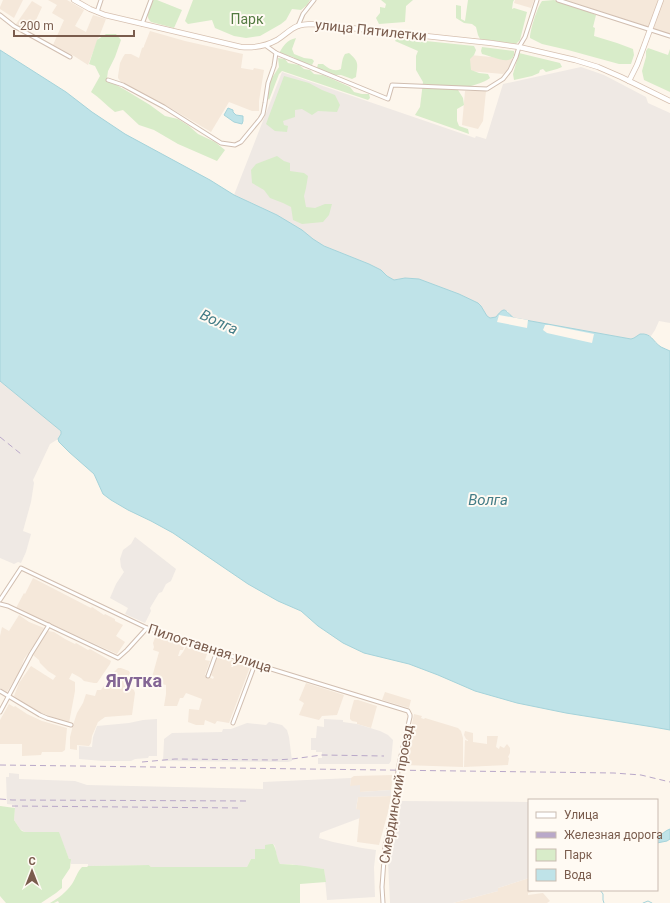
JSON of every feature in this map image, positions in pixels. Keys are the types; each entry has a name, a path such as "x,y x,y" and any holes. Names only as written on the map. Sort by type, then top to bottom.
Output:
{"main road":[{"name":"улица Пятилетки","path":"74,0 97,12 241,47 265,45 277,40 288,31 298,26 307,24 319,24 519,47 589,64 610,72 670,101"},
{"path":"629,81 637,65 660,0"}],"street":[{"path":"97,12 101,0"},
{"path":"142,24 151,0"},
{"path":"298,26 303,14 314,0"},
{"path":"265,45 276,53 388,99 392,85 487,88 503,79 510,70 519,47 525,37 537,0"},
{"path":"558,0 670,36"},
{"path":"0,15 14,26 70,57"},
{"path":"108,80 123,85 164,107 221,143 235,146 241,142 260,120 264,110 268,83 274,66 276,53"},
{"name":"Пилоставная улица","path":"0,600 21,568 147,628 255,664 407,710"},
{"path":"0,604 8,606 118,658 147,628"},
{"path":"0,712 31,654 49,625"},
{"path":"208,676 217,652"},
{"path":"233,723 255,664"},
{"path":"0,691 40,715 71,725"},
{"name":"Смердинский проезд","path":"383,903 382,887 384,851 396,795 398,765 410,717 410,712 407,710"}],"shaded area":[{"path":"3,0 23,0 14,18 0,9"},
{"path":"48,0 67,0 84,10 75,26 86,32 93,15 106,19 88,65 53,45 64,20 52,13 57,5"},
{"path":"515,0 534,0 531,8 514,3"},
{"path":"565,0 658,0 649,27"},
{"path":"663,0 670,0 670,34 653,29"},
{"path":"32,1 42,7 30,33 16,24"},
{"path":"150,31 185,41 243,54 241,68 264,70 259,101 259,111 252,111 229,102 211,132 121,82 118,76 120,63 123,57 125,54 131,54 139,58"},
{"path":"470,55 513,59 508,70 503,74 469,71"},
{"path":"581,67 604,75 646,97 648,103 670,113 670,323 659,321 651,336 640,334 631,339 514,318 510,316 508,311 503,310 496,317 490,318 478,303 419,279 405,278 394,280 381,270 369,264 324,246 302,230 277,215 234,195 282,72 475,138 476,136 486,139 503,84"},
{"path":"465,91 486,91 483,121 478,129 462,125"},
{"path":"0,381 61,431 58,439 50,444 33,480 34,483 31,502 23,531 31,534 21,563 18,562 14,564 0,558"},
{"path":"135,537 176,569 171,581 166,584 162,592 159,593 150,608 151,611 145,623 125,614 128,608 110,598 116,584 124,572 121,567 120,559 123,550 131,544"},
{"path":"33,578 91,608 92,607 104,615 105,614 115,619 115,621 123,625 116,636 125,642 117,654 16,608"},
{"path":"19,615 29,622 44,628 39,638 24,659 20,671 7,692 0,688 0,636 2,627 9,631"},
{"path":"48,631 54,632 88,650 90,649 111,661 97,683 84,681 72,673 69,679 75,682 75,691 69,723 36,711 14,696 19,683 31,666 53,680 56,676 48,671 32,653"},
{"path":"156,635 185,642 183,650 180,650 178,656 180,656 188,643 208,651 205,660 210,661 205,675 213,679 214,677 211,675 217,655 234,661 231,667 233,667 236,662 250,667 229,723 217,721 215,724 205,720 204,725 196,725 188,722 189,709 199,710 202,699 186,693 183,698 180,698 177,706 164,706 166,685 151,681 159,652 153,650 153,643"},
{"path":"118,668 129,671 130,673 124,684 134,690 135,693 132,715 105,717 98,722 89,746 77,745 77,750 70,749 70,737 73,725 86,694 95,696 97,690 101,690"},
{"path":"306,683 344,695 337,715 322,716 319,720 299,715 304,703 299,700"},
{"path":"385,692 411,700 409,708 382,700"},
{"path":"354,700 377,706 371,728 357,724 357,722 350,719"},
{"path":"9,704 42,721 67,728 65,750 62,752 42,752 41,755 22,756 22,744 0,744 0,720"},
{"path":"414,714 422,716 421,718 424,719 425,718 458,728 461,731 463,738 463,767 403,765"},
{"path":"157,719 157,756 149,756 148,758 135,759 131,761 79,759 79,746 92,747 93,737 97,726"},
{"path":"324,719 343,720 343,722 357,724 388,735 393,740 391,761 389,764 318,764 318,758 322,758 322,752 311,750 311,738 316,738 317,726 324,727"},
{"path":"269,722 282,725 287,730 292,761 163,761 164,739 172,733 222,732 223,729 231,729 247,723 266,725"},
{"path":"465,731 473,733 473,742 487,744 487,736 498,736 496,747 499,749 500,746 504,748 507,744 510,748 508,765 464,767 465,740 468,741 464,735"},
{"path":"9,773 19,774 19,779 75,781 87,785 263,789 263,782 351,778 350,786 360,785 360,792 391,790 391,796 358,797 356,809 360,810 360,818 320,833 319,838 376,850 374,867 375,897 327,900 324,869 292,864 280,864 277,859 275,846 273,844 269,845 255,859 251,859 247,867 151,867 149,865 88,866 88,864 71,864 58,832 25,832 20,829 14,820 15,805 7,804 6,777 9,777"},
{"path":"393,775 391,790 360,792 350,786 351,778 354,776"},
{"path":"391,796 379,845 357,842 360,810 356,810 358,797"},
{"path":"399,801 528,802 528,878 498,888 498,891 453,903 390,903 388,862 396,806"},
{"path":"528,878 528,891 535,891 528,893 528,895 543,893 550,901 547,903 453,903 498,891 498,888"}],"green space":[{"path":"153,0 157,0 182,10 174,28 151,22 149,20 148,11"},
{"name":"Парк","path":"193,0 310,0 301,10 292,9 286,20 281,24 260,36 246,38 234,36 215,28 212,20 188,24 185,21"},
{"path":"381,0 413,0 406,6 405,22 379,24 376,18 380,13 380,7 385,8 386,4"},
{"path":"468,0 514,0 512,9 514,8 527,12 520,40 516,44 480,39 476,27 472,24 464,23 456,18 456,5 461,6 461,19 465,21"},
{"path":"554,0 596,15 593,27 595,28 594,36 633,49 634,55 631,64 619,64 542,44 530,38 534,19 542,1"},
{"path":"106,34 116,34 121,40 108,71 107,78 165,116 178,119 198,134 215,142 225,150 217,161 178,144 154,130 139,125 123,110 115,112 91,92 100,76 95,66 89,64 97,40"},
{"path":"296,38 292,49 294,54 312,59 314,61 312,65 302,63 293,57 279,53 286,43"},
{"path":"397,38 474,46 476,50 470,59 471,70 488,74 490,78 458,90 463,98 464,105 457,109 457,121 459,126 468,129 469,134 415,115 420,107 423,82 416,70 416,56 418,51 395,41"},
{"path":"482,47 514,51 513,56 511,59 501,60 482,54"},
{"path":"648,48 668,55 670,49 670,92 644,80 642,71"},
{"path":"349,53 357,63 356,77 352,79 341,75 334,75 317,68 318,64 323,64 332,70 341,69 345,54"},
{"path":"519,53 560,63 562,67 546,72 543,69 540,70 539,73 532,76 514,80 513,74"},
{"path":"278,58 285,59 288,63 299,65 304,69 310,70 314,74 323,75 330,78 350,87 354,92 369,94 370,98 368,100 282,71 279,74 269,100 267,97 270,81 279,67"},
{"path":"284,76 309,83 335,95 340,105 337,112 318,111 312,115 302,109 295,110 295,117 283,121 284,125 288,126 287,132 275,131 266,124"},
{"path":"277,156 290,163 290,171 304,173 308,176 304,196 306,207 315,208 325,204 332,204 329,215 323,222 302,224 293,220 291,207 270,198 264,190 252,183 251,170 256,164"},
{"path":"0,806 15,808 14,820 22,831 59,832 69,859 71,859 70,868 62,880 62,888 41,903 6,903 0,896"},
{"path":"273,844 280,864 324,869 326,882 300,884 300,903 59,903 58,901 50,903 67,890 82,867 149,865 151,867 247,867 251,859 255,859 255,849 265,849 265,845"}],"water":[{"name":"Волга","path":"0,50 66,92 92,112 125,134 210,180 234,195 277,215 302,230 324,246 369,264 381,270 394,280 405,278 419,279 459,294 478,303 490,318 496,317 499,313 505,310 514,318 631,339 640,334 644,334 650,336 658,345 670,351 670,730 566,713 517,703 475,691 409,664 364,653 343,643 318,626 301,611 278,601 248,584 173,533 128,510 103,494 94,474 59,442 58,439 61,431 0,381"},
{"path":"228,108 233,110 236,115 243,116 242,124 234,122 224,115"},
{"path":"670,829 670,839 658,843 658,837"}],"pier":[{"path":"499,315 528,320 527,328 497,322"},
{"path":"545,325 594,334 592,343 547,333 543,330"}],"waterway":[{"path":"601,891 603,894 604,903"},
{"path":"643,903 648,901 652,903"}],"railway":[{"path":"0,437 21,454"},
{"path":"142,762 175,759 275,760 322,755 384,756"},
{"path":"0,765 614,773 641,775 670,782"},
{"path":"0,799 249,801"},
{"path":"12,806 241,808"}],"district":[{"name":"Ягутка","path":"134,680"}]}
